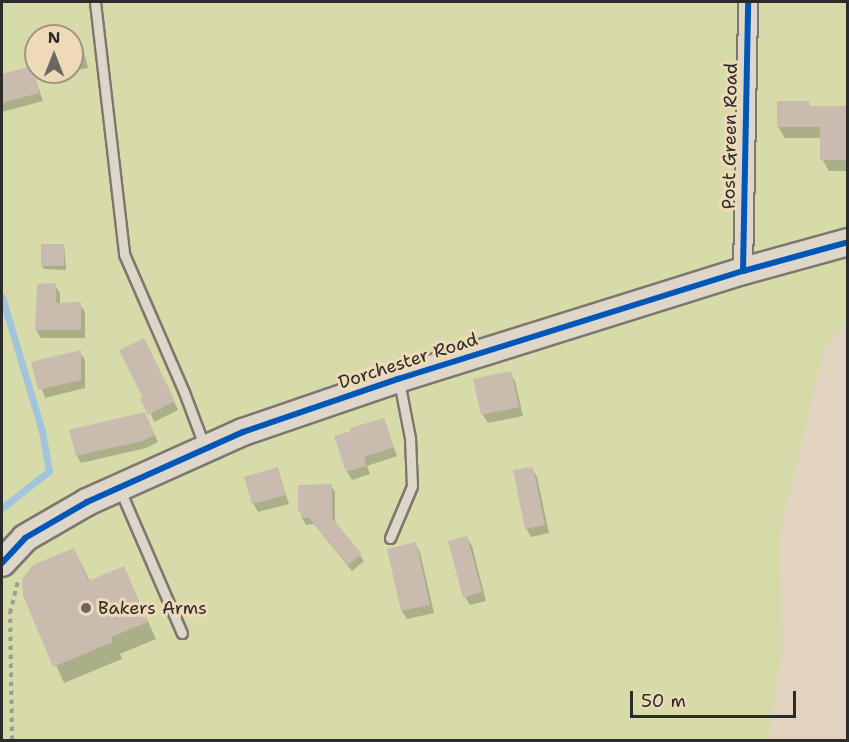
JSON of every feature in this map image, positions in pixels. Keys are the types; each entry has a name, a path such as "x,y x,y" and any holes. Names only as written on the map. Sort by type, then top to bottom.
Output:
{"main road":[{"name":"Dorchester Road","path":"12,568 25,538 87,502 243,432 399,379 743,271 848,242"}],"street":[{"name":"Post Green Road","path":"743,271 748,2"}],"lane":[{"path":"95,2 124,254 184,392 206,450"},
{"path":"390,538 412,486 410,438 399,379"},
{"path":"120,487 182,633"}],"path":[{"path":"12,568 17,582 10,613 12,741"}],"green space":[{"path":"2,2 847,2 847,323 824,348 779,537 782,652 768,740 2,740"}],"building":[{"path":"24,68 24,84 37,84 39,93 2,103 2,74"},
{"path":"777,101 809,101 810,106 846,106 848,160 820,160 820,127 777,127"},
{"path":"41,244 64,244 64,266 41,266"},
{"path":"56,283 56,303 81,302 81,330 35,330 37,284"},
{"path":"144,338 175,401 148,415 140,399 143,398 119,350"},
{"path":"81,350 81,380 38,390 31,362"},
{"path":"511,371 519,407 481,415 473,379"},
{"path":"145,412 155,435 142,441 76,456 69,430"},
{"path":"384,418 394,447 364,457 366,466 346,472 334,436 351,431 350,428"},
{"path":"278,467 286,495 252,504 244,477"},
{"path":"533,467 545,525 525,529 513,470"},
{"path":"332,484 332,518 362,554 348,565 309,518 301,518 301,512 298,512 298,485"},
{"path":"467,536 482,592 463,598 448,541"},
{"path":"416,542 430,605 401,611 387,549"},
{"name":"Bakers Arms","path":"74,548 88,581 124,566 148,622 111,637 113,642 53,667 23,595 22,579 33,565"}],"waterway":[{"path":"2,297 42,431 49,471 2,508"}],"cycle path":[{"path":"743,271 748,2"},
{"path":"2,563 25,538 87,502 243,432 398,379 743,271 848,242"}],"place":[{"name":"Bakers Arms","path":"86,608"}]}
